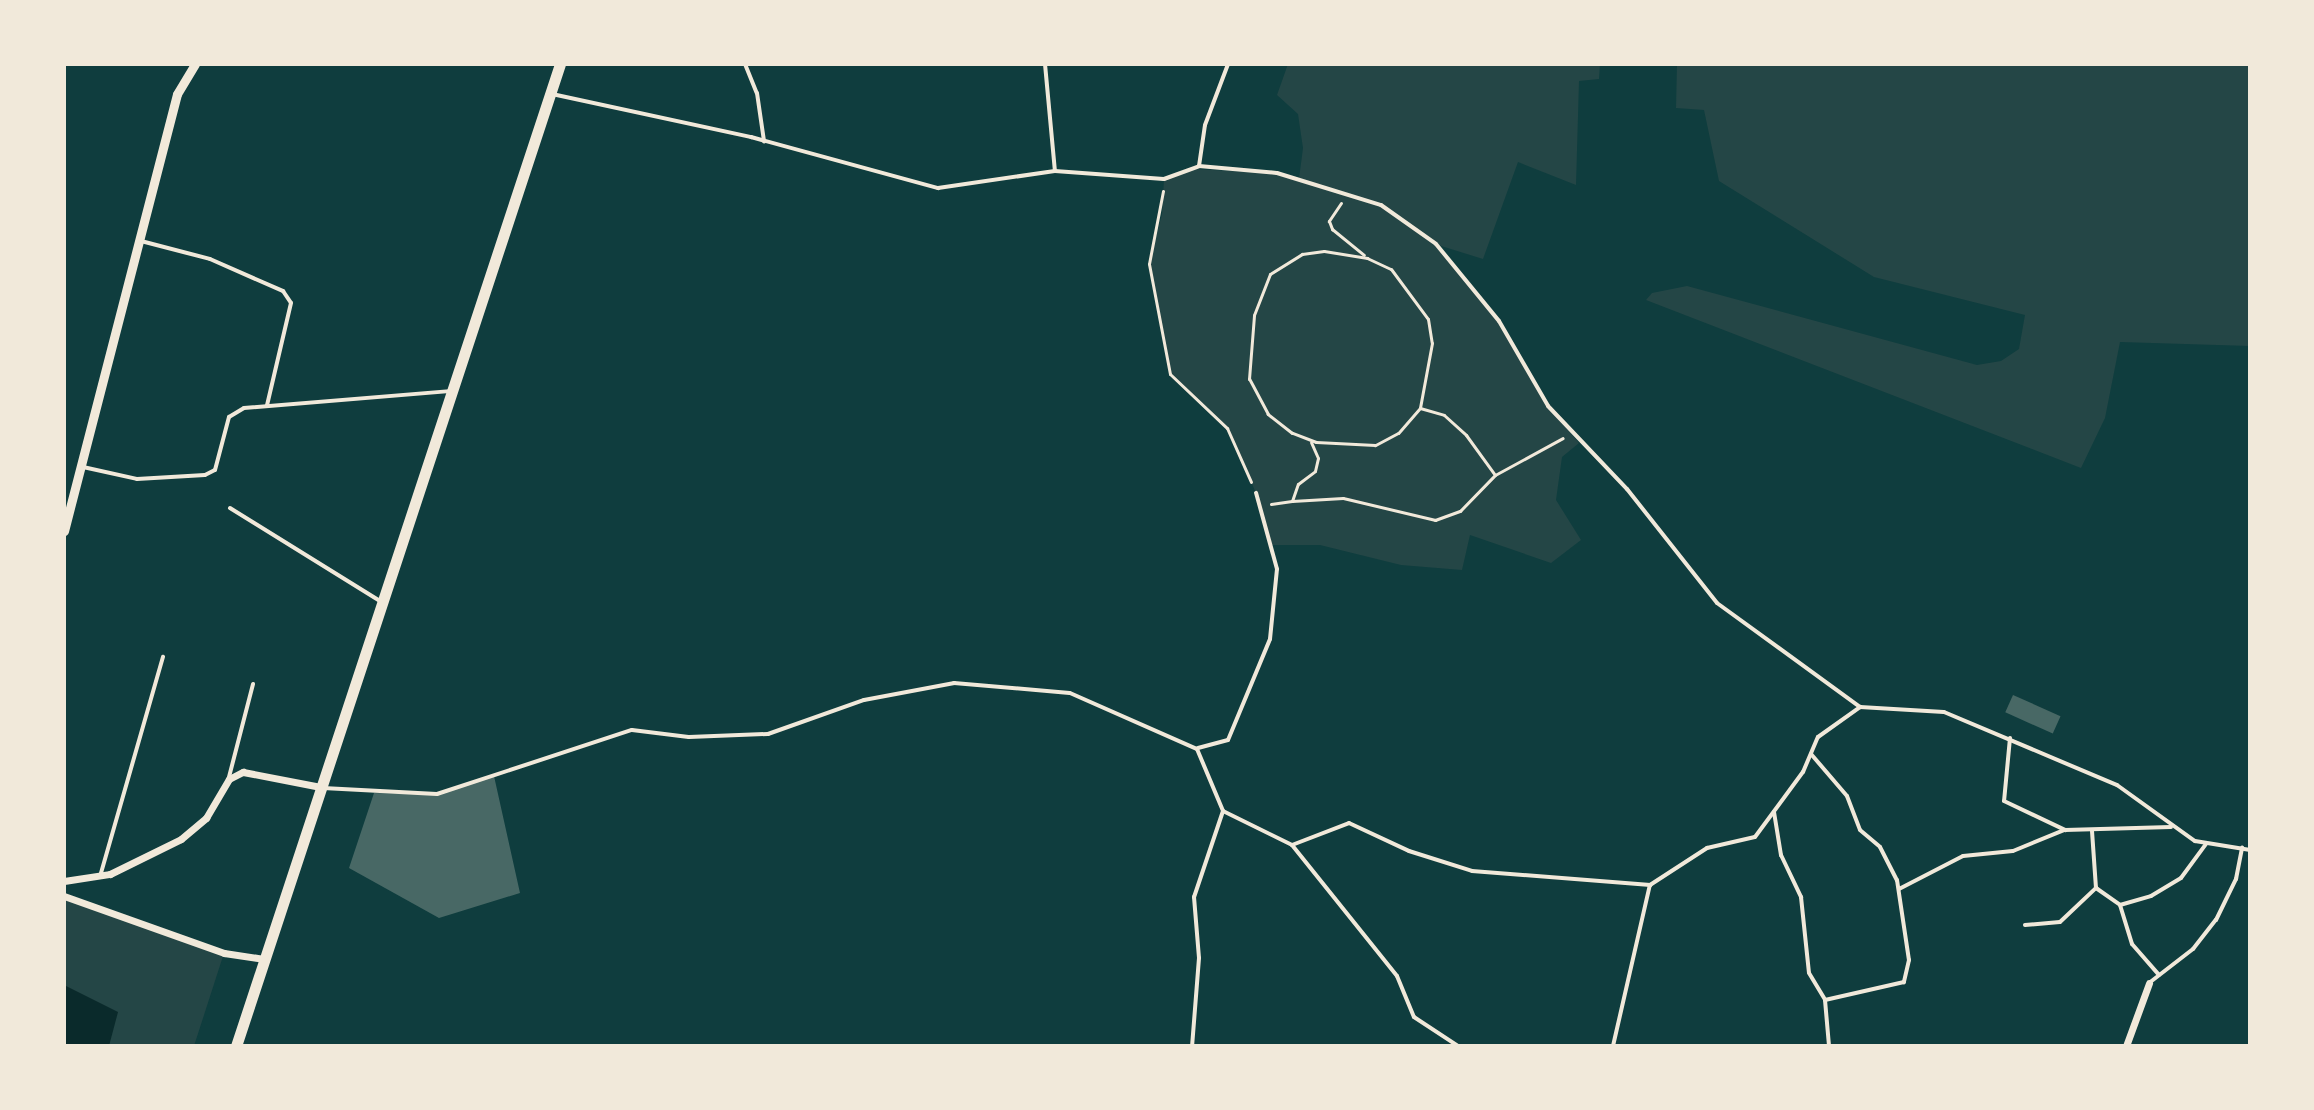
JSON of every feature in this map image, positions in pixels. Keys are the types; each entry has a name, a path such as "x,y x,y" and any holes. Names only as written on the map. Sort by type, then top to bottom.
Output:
{"main road":[{"path":"236,1046 449,391 560,64"}],"street":[{"path":"64,531 177,94 195,64"},
{"path":"64,881 101,876 150,858 181,839 206,818 229,779 243,772 321,787"},
{"path":"64,896 224,953 264,959"},
{"path":"2126,1046 2149,983"}],"lane":[{"path":"745,64 757,93 764,141"},
{"path":"1045,64 1055,171"},
{"path":"1199,166 1205,125 1228,64"},
{"path":"550,94 764,141 938,188 1055,171 1164,179 1199,166 1277,173 1381,205 1436,244 1499,321 1548,406 1572,435 1627,489 1717,603 1860,707 1944,712 2117,785 2174,827 2207,843 2250,850"},
{"path":"141,241 210,259 283,291 291,303 267,405"},
{"path":"83,467 137,479 205,475 215,470 229,417 244,408 449,391"},
{"path":"321,787 437,794 632,730 689,737 768,734 864,700 954,683 1070,693 1197,749 1228,740 1270,639 1277,569 1256,493"},
{"path":"230,508 380,601"},
{"path":"101,876 163,657"},
{"path":"229,779 253,684"},
{"path":"1292,845 1349,823 1409,851 1472,871 1650,885 1707,848 1755,837 1811,754 1818,737 1860,707"},
{"path":"2010,738 2004,801 2065,830 2174,827"},
{"path":"1197,749 1223,811 1292,845 1397,976 1414,1017 1458,1046"},
{"path":"1811,754 1847,796 1860,830 1880,847 1899,889 1909,960 1904,982 1825,1000"},
{"path":"1192,1046 1199,958 1194,897 1223,811"},
{"path":"1774,812 1781,855 1801,897 1809,973 1825,1000 1829,1046"},
{"path":"1899,889 1963,856 2013,851 2065,830"},
{"path":"2092,831 2096,888"},
{"path":"2120,905 2151,896 2181,878 2207,843"},
{"path":"2149,983 2193,949 2216,920 2236,879 2242,848"},
{"path":"1613,1046 1650,885"},
{"path":"2096,888 2120,905 2132,944 2159,975"},
{"path":"2025,925 2060,922 2096,888"}],"path":[{"path":"1164,179 1162,214 1149,264 1170,374 1227,428 1256,493"},
{"path":"1347,195 1329,221 1332,229 1367,258 1391,269 1428,319 1428,384 1420,408 1398,433 1375,445 1310,439 1292,433 1256,398 1249,379 1254,315 1270,274 1286,262 1324,251 1367,258"},
{"path":"1420,408 1444,415 1466,435 1495,475"},
{"path":"1259,506 1343,498 1435,520 1460,511 1495,475 1572,435"},
{"path":"1292,501 1298,484 1315,471 1318,458 1310,439"}],"shaded area":[{"path":"1288,64 1600,64 1599,79 1579,81 1576,185 1518,162 1483,259 1438,245 1499,321 1548,406 1579,443 1562,457 1556,500 1581,540 1551,563 1470,535 1462,570 1401,565 1320,545 1270,545 1256,493 1227,428 1170,374 1149,264 1162,214 1164,179 1191,169 1277,173 1299,179 1303,148 1298,114 1277,95"},
{"path":"1677,64 2250,64 2250,346 2120,342 2105,418 2081,468 1646,300 1652,293 1687,286 1977,365 2001,361 2019,349 2025,315 1874,277 1719,181 1704,110 1676,108"},
{"path":"64,898 224,953 194,1046 64,1046"},
{"path":"64,985 118,1012 109,1046 64,1046"}],"building":[{"path":"2013,695 2061,716 2053,734 2005,712"},
{"path":"494,776 520,893 439,918 349,868 374,793 437,794"}]}
